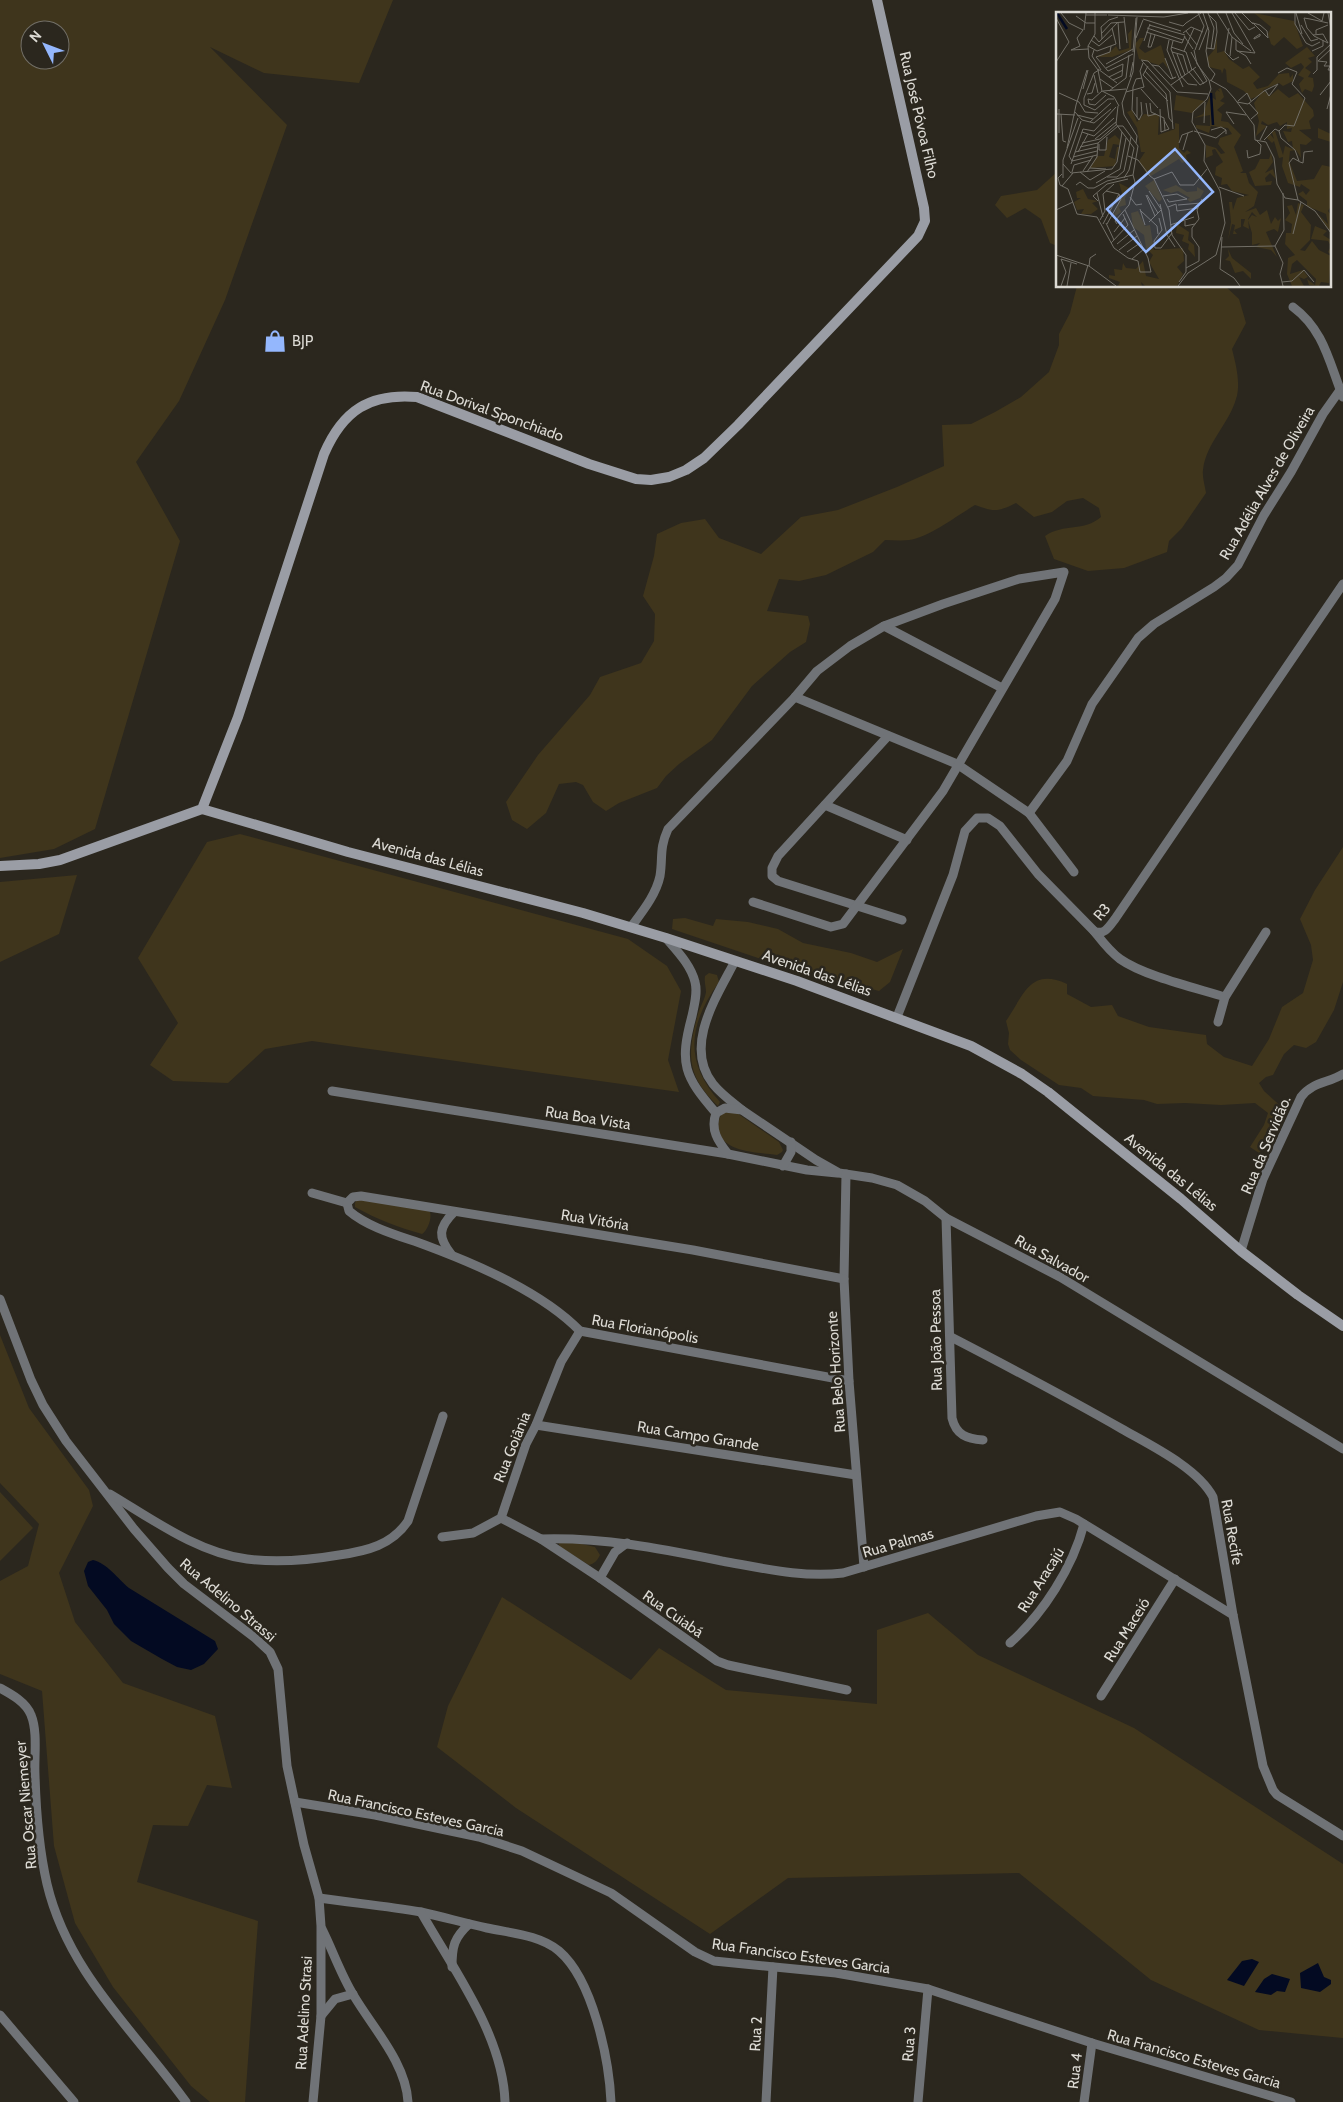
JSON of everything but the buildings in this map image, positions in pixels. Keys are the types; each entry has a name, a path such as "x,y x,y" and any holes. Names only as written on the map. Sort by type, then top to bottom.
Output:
{"street":[{"name":"Rua José Póvoa Filho","path":"878,0 924,208 925,221 918,236"},
{"name":"Rua Dorival Sponchiado","path":"202,809 238,717 324,454 333,434 354,411 367,404 397,396 418,397 589,464 636,479 651,480 669,477 686,470 704,458 731,432 918,236"},
{"path":"1293,307 1313,324 1342,393"},
{"name":"Rua Adélia Alves de Oliveira","path":"1029,813 1067,761 1092,704 1138,638 1154,624 1214,587 1238,566 1264,515 1291,472 1323,414 1342,393"},
{"path":"631,927 647,906 660,877 662,844 668,829 795,697 817,671 850,646 884,626 1019,579 1064,572 1055,599 957,764 943,791 843,924 831,927 753,902"},
{"name":"R3","path":"897,1017 953,875 964,831 976,818 988,818 1000,826 1038,874 1094,931 1098,933 1104,932 1115,919 1343,584"},
{"path":"884,626 1002,688"},
{"path":"795,697 957,764 1029,813 1074,872"},
{"path":"888,736 778,856 772,868 772,876 778,881 902,920"},
{"path":"825,804 906,840"},
{"path":"0,866 39,864 60,860 202,809"},
{"name":"Avenida das Lélias","path":"202,809 348,852 631,927 797,981 971,1046 1022,1074 1048,1092 1174,1193 1241,1251 1298,1295 1343,1326"},
{"path":"1094,931 1107,948 1120,959 1137,969 1225,997"},
{"path":"1218,1022 1225,997 1266,932"},
{"path":"666,938 687,963 695,981 694,1007 685,1043 686,1066 694,1086 716,1113 714,1130 719,1142 728,1154"},
{"name":"Rua Salvador","path":"735,961 714,1002 702,1033 701,1045 703,1065 707,1075 720,1092 742,1110 816,1160 842,1174 872,1178 897,1185 925,1201 946,1218 1060,1278 1343,1448"},
{"name":"Rua da Servidão.","path":"1241,1251 1263,1179 1301,1097 1310,1087 1343,1074"},
{"name":"Rua Boa Vista","path":"332,1091 728,1154 783,1166 842,1174"},
{"path":"716,1113 725,1108 742,1110"},
{"path":"783,1166 791,1152 792,1142"},
{"name":"Rua Belo Horizonte","path":"842,1174 844,1279 849,1381 864,1567"},
{"path":"312,1193 347,1205"},
{"name":"Rua Vitória","path":"347,1205 353,1197 361,1196 694,1250 844,1279"},
{"name":"Rua Florianópolis","path":"347,1205 356,1217 451,1254 536,1295 562,1313 580,1331 849,1381"},
{"path":"451,1254 443,1244 441,1234 445,1222 454,1212"},
{"name":"Rua João Pessoa","path":"946,1218 952,1418 954,1426 961,1435 983,1440"},
{"name":"Rua Adelino Strassi","path":"0,1299 31,1380 43,1405 66,1440 134,1529 184,1584 255,1638 273,1658 278,1668 287,1766 304,1845 319,1898 321,1926"},
{"name":"Rua Goiânia","path":"501,1518 517,1468 561,1362 580,1331"},
{"name":"Rua Recife","path":"951,1337 1054,1390 1106,1420 1175,1461 1204,1484 1212,1497 1263,1766 1273,1790 1285,1801 1343,1836"},
{"path":"106,1491 186,1538 206,1547 247,1559 292,1560 351,1553 375,1547 398,1534 403,1529 408,1521 443,1416"},
{"name":"Rua Campo Grande","path":"536,1425 856,1474"},
{"name":"Rua Palmas","path":"541,1539 566,1538 627,1543 771,1570 830,1575 864,1567 1052,1512 1068,1514 1233,1615"},
{"path":"442,1537 473,1533 501,1518"},
{"name":"Rua Cuiabá","path":"501,1518 541,1539 600,1578 717,1661 728,1665 847,1690"},
{"name":"Rua Aracajú","path":"1010,1643 1026,1629 1039,1613 1076,1550 1084,1524"},
{"path":"600,1578 615,1552 627,1543"},
{"name":"Rua Maceió","path":"1101,1696 1175,1579"},
{"name":"Rua Oscar Niemeyer","path":"0,1688 15,1697 31,1715 43,1859 48,1885 70,1946 82,1968 102,1996 186,2102"},
{"name":"Rua Francisco Esteves Garcia","path":"295,1802 374,1815 499,1843 558,1867 611,1893 688,1948 705,1957 722,1962 836,1973 928,1989 1260,2098 1291,2102"},
{"path":"319,1898 421,1912 533,1938 552,1946 566,1958 583,1986 599,2028 610,2076 611,2102"},
{"path":"421,1912 478,2013 500,2066 505,2102"},
{"path":"452,1967 454,1943 458,1935 469,1924"},
{"path":"321,1926 352,1994 391,2055 402,2076 408,2093 408,2102"},
{"name":"Rua Adelino Strasi","path":"313,2102 320,2016 321,1926"},
{"name":"Rua 2","path":"766,2102 773,1967"},
{"name":"Rua 3","path":"918,2102 928,1989"},
{"path":"320,2016 335,1999 352,1994"},
{"path":"0,2015 74,2102"},
{"name":"Rua 4","path":"1084,2102 1092,2043"}],"shaded area":[{"path":"0,0 393,0 359,83 264,73 210,47 287,125 225,300 179,401 136,462 180,541 95,829 54,849 0,858"},
{"path":"1056,173 1056,246 1050,243 1041,219 1025,208 1007,218 995,205 1001,196 1037,190"},
{"path":"1076,288 1227,288 1239,299 1246,323 1232,349 1238,381 1236,399 1205,460 1203,479 1206,493 1182,528 1169,541 1167,552 1124,568 1088,571 1054,559 1045,536 1059,530 1094,522 1101,517 1099,508 1083,498 1067,501 1052,512 1034,517 1016,503 996,510 975,505 943,526 925,535 909,540 885,540 873,552 826,575 799,581 779,579 767,611 808,616 810,624 806,642 790,652 752,686 712,740 679,764 657,788 619,803 606,811 593,802 583,785 576,782 559,784 546,813 527,829 512,820 506,802 538,755 590,695 600,677 641,663 654,641 655,614 643,596 654,556 657,534 681,523 705,519 719,538 761,554 801,517 838,510 944,466 942,425 971,424 1021,397 1049,372 1059,345 1059,334 1070,313"},
{"path":"240,834 628,939 667,966 681,991 668,1060 679,1092 312,1041 265,1049 228,1083 173,1081 150,1065 178,1023 138,958 207,842"},
{"path":"1343,847 1343,982 1334,1010 1316,1042 1306,1048 1294,1045 1284,1054 1273,1075 1266,1077 1259,1083 1264,1091 1285,1110 1280,1130 1259,1153 1250,1147 1264,1125 1268,1113 1255,1103 1221,1105 1157,1104 1144,1100 1093,1096 1081,1088 1059,1085 1021,1060 1010,1050 1006,1021 1029,986 1036,981 1044,979 1067,984 1067,994 1091,1007 1112,1005 1118,1016 1149,1027 1206,1035 1207,1044 1224,1057 1252,1066 1269,1039 1282,1007 1303,993 1313,960 1311,945 1300,919 1315,890"},
{"path":"77,875 59,934 0,962 0,882"},
{"path":"685,918 713,926 716,919 748,922 778,929 803,943 851,953 877,962 903,949 890,982 879,991 770,962 672,929 673,919"},
{"path":"709,973 717,975 719,982 701,1013 694,1043 700,1072 708,1087 720,1102 718,1106 700,1084 695,1074 691,1053 694,1028 706,992 705,976"},
{"path":"730,1111 737,1113 779,1142 783,1150 782,1152 777,1155 752,1152 728,1144 722,1138 718,1124 722,1113"},
{"path":"358,1198 425,1209 430,1212 429,1224 422,1234 397,1226 355,1207"},
{"path":"0,1335 29,1408 89,1490 93,1506 59,1573 75,1622 123,1683 215,1716 232,1788 207,1785 188,1826 153,1825 137,1882 258,1921 245,2102 210,2102 191,2086 113,1987 75,1923 54,1846 42,1691 0,1674 0,1581 28,1566 39,1524 0,1483"},
{"path":"0,1492 33,1528 0,1561"},
{"path":"569,1541 595,1547 600,1555 596,1562 589,1565 559,1545 559,1542"},
{"path":"502,1597 631,1680 659,1648 726,1690 877,1704 877,1630 928,1613 978,1655 1134,1728 1343,1864 1343,2038 1259,2030 1151,1980 1019,1873 788,1878 710,1934 516,1808 437,1747 448,1706"}],"water":[{"path":"93,1560 108,1568 129,1588 215,1641 218,1649 204,1664 191,1670 177,1667 131,1641 114,1624 107,1610 88,1586 84,1571 88,1562"},
{"path":"1252,1959 1259,1962 1244,1986 1227,1980 1242,1961"},
{"path":"1318,1963 1324,1977 1331,1980 1331,1984 1320,1992 1301,1988 1300,1973"},
{"path":"1272,1974 1290,1979 1285,1992 1277,1991 1271,1995 1255,1992 1264,1979"}],"place":[{"name":"BJP","path":"275,341"}]}
